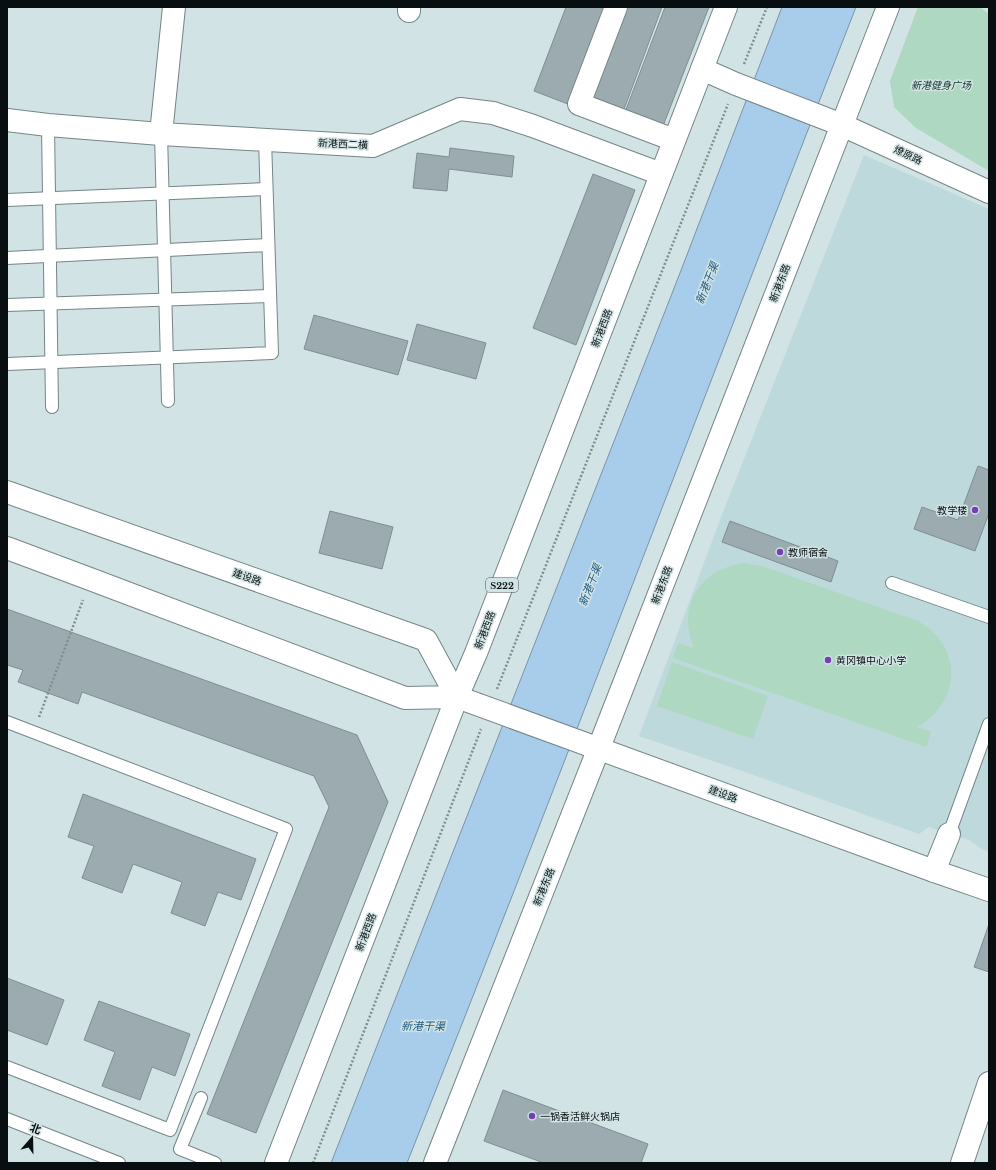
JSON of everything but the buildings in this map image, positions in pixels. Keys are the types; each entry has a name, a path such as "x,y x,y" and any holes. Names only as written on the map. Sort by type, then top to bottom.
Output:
{"main road":[{"path":"161,134 174,7"},
{"path":"616,7 579,104 674,140"},
{"name":"新港西路","path":"276,1163 726,7"},
{"name":"新港东路","path":"435,1163 598,748 835,122 888,7"},
{"name":"燎原路","path":"702,69 736,84 835,122 989,192"},
{"name":"新港西二横","path":"7,120 48,125 161,134 373,146 460,109 493,113 533,126 661,174"},
{"name":"建设路","path":"7,492 426,640 457,697"},
{"name":"建设路","path":"7,548 405,698 457,697 489,710 989,890"},
{"path":"934,871 949,834"},
{"path":"962,1163 989,1083"}],"lane":[{"path":"48,125 52,407"},
{"path":"161,134 168,401"},
{"path":"7,364 272,353 264,140"},
{"path":"7,200 266,189"},
{"path":"7,258 268,245"},
{"path":"7,305 270,296"},
{"path":"892,582 989,618"},
{"path":"7,722 286,829 170,1130"},
{"path":"949,834 989,724"},
{"path":"7,1067 170,1130 180,1149 215,1163"},
{"path":"180,1149 201,1098"},
{"path":"7,1120 119,1163"}],"path":[{"path":"313,1163 489,710 767,7"},
{"path":"34,732 90,579"}],"shaded area":[{"path":"864,155 989,209 989,852 969,840 929,827 919,834 639,736 723,512"}],"green space":[{"name":"新港健身广场","path":"918,7 980,7 989,14 989,171 916,128 894,107 890,81"},
{"path":"744,563 762,566 918,621 933,632 944,646 949,659 951,672 950,685 946,697 939,709 929,719 917,727 931,732 926,747 673,658 678,643 694,648 689,633 688,618 690,604 704,581 715,573 728,567"},
{"path":"672,662 768,696 753,739 657,706"}],"water":[{"name":"新港干渠","path":"782,7 856,7 407,1163 331,1163 680,273"}],"place":[{"name":"教学楼","path":"975,510"},
{"name":"教师宿舍","path":"780,552"},
{"name":"黄冈镇中心小学","path":"828,660"},
{"name":"一锅香活鲜火锅店","path":"532,1116"}]}
